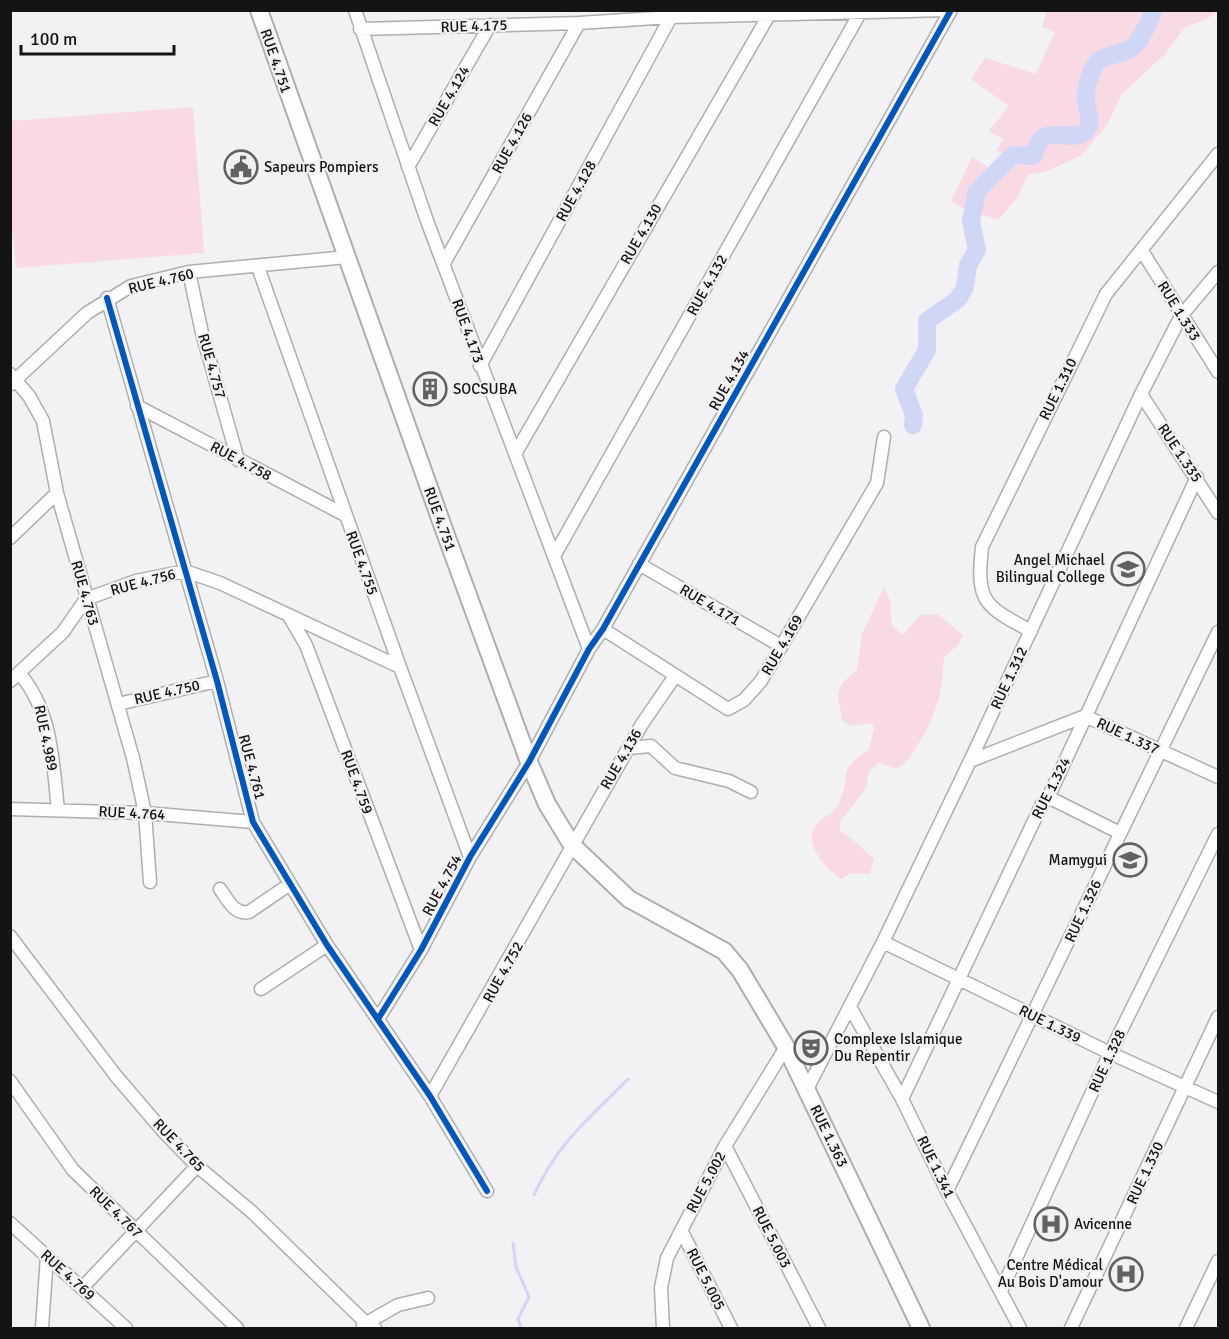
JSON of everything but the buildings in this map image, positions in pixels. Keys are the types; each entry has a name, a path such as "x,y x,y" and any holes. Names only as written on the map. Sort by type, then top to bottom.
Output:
{"main road":[{"name":"RUE 4.751","path":"259,10 529,762 547,804 572,844 629,899 724,951"},
{"name":"RUE 1.363","path":"724,951 742,972 786,1047 921,1329"}],"street":[{"name":"RUE 4.173","path":"355,10 408,167 480,366 589,649"},
{"name":"RUE 4.175","path":"360,29 579,23 671,17 949,10"},
{"name":"RUE 4.134","path":"529,762 589,649 603,629 949,10"},
{"name":"RUE 4.132","path":"554,556 860,13"},
{"name":"RUE 4.130","path":"515,454 769,15"},
{"name":"RUE 4.128","path":"480,366 671,17"},
{"name":"RUE 4.126","path":"444,263 579,23"},
{"name":"RUE 4.124","path":"408,167 490,25"},
{"name":"RUE 1.310","path":"1031,631 993,610 983,596 979,575 982,547 1095,312 1118,277 1218,154"},
{"name":"RUE 1.333","path":"1142,250 1218,372"},
{"name":"RUE 4.760","path":"12,379 87,313 107,298 131,286 189,272 347,257"},
{"name":"RUE 4.755","path":"258,267 345,515 470,857"},
{"name":"RUE 4.757","path":"189,272 202,333 238,460"},
{"name":"RUE 1.312","path":"807,1089 883,942 970,761 1141,394 1181,316 1218,272"},
{"name":"RUE 4.761","path":"107,298 217,681 254,822 327,945 430,1096 487,1191"},
{"name":"RUE 4.763","path":"12,379 29,396 42,421 57,493 118,704 145,813 150,882"},
{"name":"RUE 1.335","path":"1141,394 1197,477 1218,513"},
{"name":"RUE 4.758","path":"137,406 345,515"},
{"name":"RUE 4.169","path":"603,629 728,709 744,700 761,681 877,483 884,437"},
{"name":"RUE 1.324","path":"902,1098 1042,804 1047,800 1197,477"},
{"path":"10,538 57,493"},
{"name":"RUE 4.171","path":"639,564 781,646"},
{"name":"RUE 4.756","path":"86,599 136,582 185,571 220,583 400,668"},
{"path":"15,677 63,632 86,599"},
{"name":"RUE 4.759","path":"289,616 306,645 421,950"},
{"name":"RUE 1.326","path":"947,1191 1120,833 1162,753 1218,632"},
{"name":"RUE 4.136","path":"572,844 628,748 675,676"},
{"name":"RUE 4.989","path":"15,677 33,688 41,709 50,743 58,810"},
{"name":"RUE 4.750","path":"118,704 217,681"},
{"name":"RUE 1.337","path":"970,761 1085,716 1218,777"},
{"path":"628,748 651,746 675,768 729,781 751,792"},
{"name":"RUE 4.754","path":"378,1019 421,950 470,857 529,762"},
{"path":"1047,800 1052,799 1120,833"},
{"name":"RUE 4.764","path":"10,809 145,813 254,822"},
{"name":"RUE 1.328","path":"1001,1291 1110,1053 1218,834"},
{"name":"RUE 4.752","path":"430,1096 505,969 572,844"},
{"path":"220,889 236,911 242,913 249,912 291,884"},
{"name":"RUE 4.765","path":"10,936 117,1076 197,1166 252,1212 367,1327"},
{"name":"RUE 1.339","path":"883,942 1110,1053 1218,1102"},
{"path":"261,990 327,945"},
{"name":"RUE 1.341","path":"850,1007 902,1098 947,1191 1020,1329"},
{"name":"RUE 1.330","path":"1071,1329 1218,1017"},
{"name":"RUE 5.002","path":"663,1329 660,1288 667,1258 725,1146 786,1047"},
{"name":"RUE 4.767","path":"10,1082 73,1170 237,1329"},
{"name":"RUE 5.003","path":"725,1146 819,1329"},
{"path":"83,1287 197,1166"},
{"name":"RUE 4.769","path":"10,1223 83,1287 126,1329"},
{"name":"RUE 5.005","path":"681,1230 731,1329"},
{"path":"42,1329 47,1256"},
{"path":"1186,1329 1218,1261"},
{"path":"367,1327 398,1305 428,1298"}],"shaded area":[{"path":"1047,10 1217,11 1207,19 1185,27 1166,53 1122,94 1107,125 1082,155 1047,171 1028,175 1017,198 999,219 972,213 951,201 972,157 997,173 1009,158 997,150 1003,139 989,131 1009,106 971,79 985,58 1036,74 1055,32 1042,27"},
{"path":"193,107 204,253 16,268 10,204 11,121"},
{"path":"884,587 890,601 892,626 903,635 920,615 937,614 963,635 959,644 944,657 935,710 912,753 896,769 879,763 869,770 866,788 840,822 840,831 874,859 870,874 851,873 841,879 823,863 818,855 814,848 812,832 819,822 837,807 843,793 848,769 869,749 874,728 871,723 852,726 843,721 838,698 840,687 857,670 862,634"}],"waterway":[{"path":"913,425 914,415 904,389 927,350 927,321 958,299 965,287 968,265 977,250 971,221 977,191 1014,155 1033,156 1041,139 1046,136 1075,135 1086,131 1089,120 1086,92 1093,68 1101,59 1133,47 1142,35 1154,10"},
{"path":"534,1195 553,1160 575,1132 628,1079"},
{"path":"513,1243 516,1267 529,1297 518,1319 521,1328"}],"cycle path":[{"path":"378,1019 421,950 470,857 529,762 589,649 603,629 951,10"},
{"path":"107,298 217,681 253,822 327,945 430,1096 487,1191"}],"place":[{"name":"Sapeurs Pompiers","path":"241,167"},
{"name":"SOCSUBA","path":"430,389"},
{"name":"Angel Michael Bilingual College","path":"1128,569"},
{"name":"Mamygui","path":"1130,860"},
{"name":"Complexe Islamique Du Repentir","path":"811,1048"},
{"name":"Avicenne","path":"1051,1224"},
{"name":"Centre Médical Au Bois D'amour","path":"1126,1274"}]}
